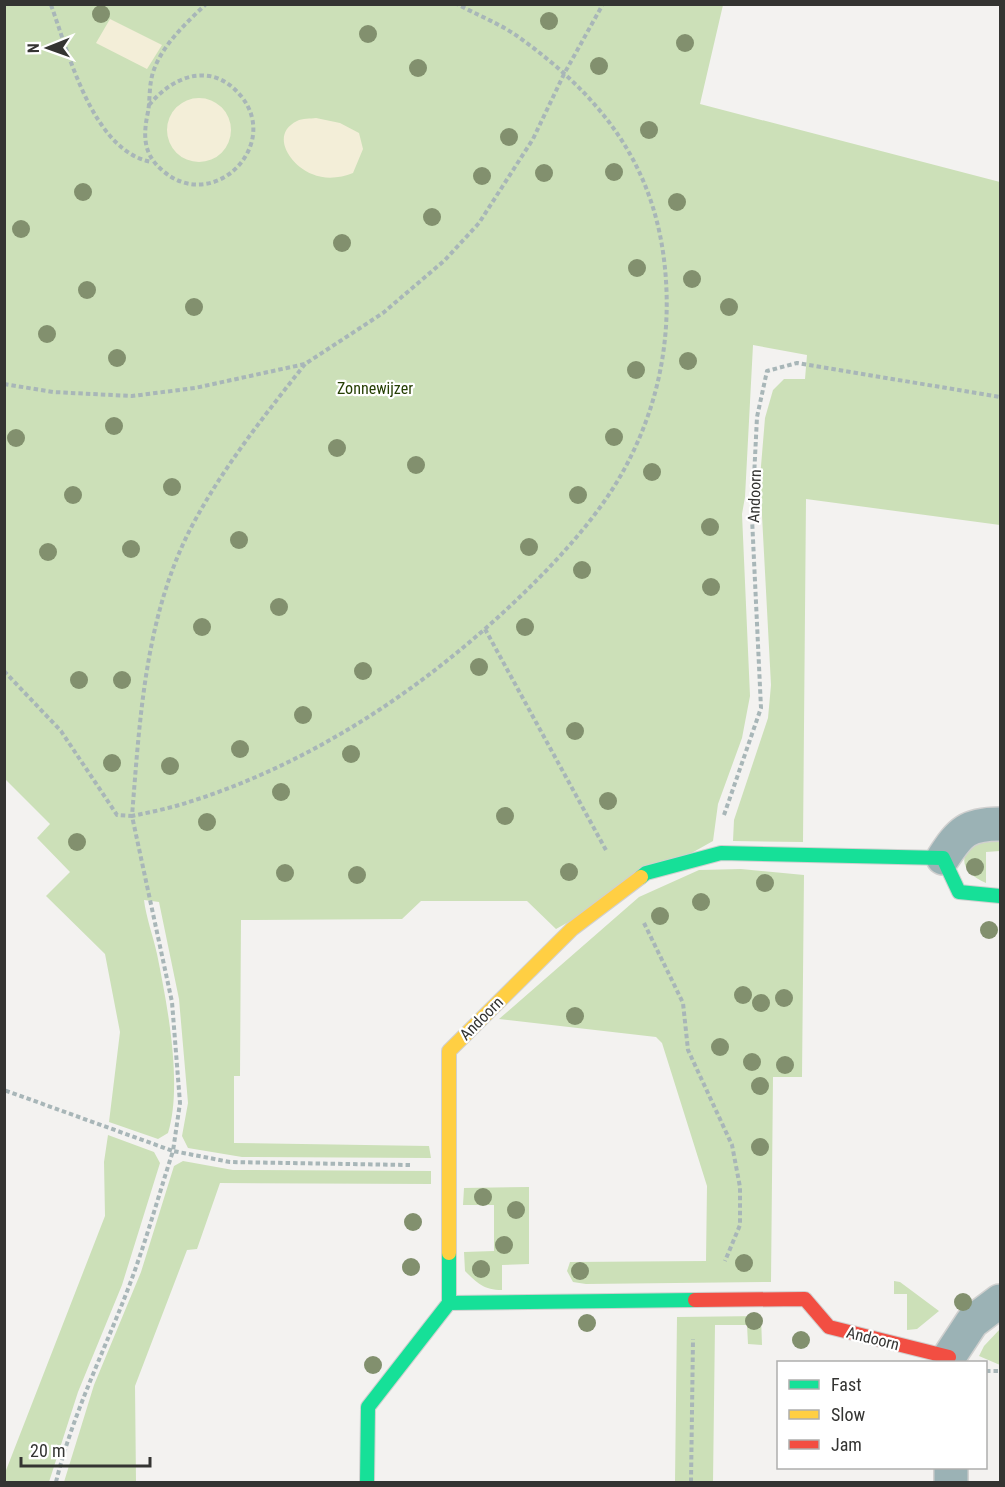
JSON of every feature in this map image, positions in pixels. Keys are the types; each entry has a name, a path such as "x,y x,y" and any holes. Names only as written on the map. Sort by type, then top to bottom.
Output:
{"street":[{"path":"1000,824 985,824 958,834 943,858 959,892 1000,896"},
{"name":"Andoorn","path":"943,858 721,853 646,873 572,930 449,1051 449,1303 805,1299 829,1327 949,1360 972,1322 1000,1301"},
{"path":"367,1482 368,1407 449,1303"}],"path":[{"path":"45,4 66,4"},
{"path":"149,105 163,88 183,78 206,75 226,83 242,97 252,118 252,138 245,159 231,173 214,183 192,186 171,179 153,162 144,144 152,76 175,36 206,4"},
{"path":"4,671 61,731 117,815 132,816 188,803 301,756 411,690 485,628 577,537 613,487 632,455 647,418 663,358 668,312 666,275 660,230 648,188 624,140 594,101 518,36 457,4"},
{"path":"56,1482 62,1458 100,1353 131,1282 173,1151 180,1103 172,1002 161,942 132,816 142,691 156,623 172,574 193,525 242,445 305,364 383,313 445,260 479,222 506,184 533,139 564,74 603,4"},
{"path":"51,5 75,69 106,133 120,148 138,160 153,162"},
{"name":"Andoorn","path":"721,853 725,808 761,708 752,519 757,417 767,371 797,363 1000,397"},
{"path":"4,384 53,392 132,396 195,388 305,364"},
{"path":"485,628 627,888 683,1004 688,1050 716,1106 732,1145 737,1167 740,1225 722,1266 709,1274 695,1278 691,1482"},
{"path":"4,1090 173,1151 230,1162 448,1166"}],"green space":[{"name":"Zonnewijzer","path":"4,5 723,5 700,104 1000,182 1000,525 806,499 803,842 733,841 734,820 768,718 771,685 760,478 765,418 773,390 784,379 805,379 807,355 753,345 745,497 742,514 750,696 742,738 718,804 713,841 556,929 527,901 421,901 402,919 241,920 240,1076 234,1076 234,1143 429,1146 431,1158 242,1157 188,1148 182,1136 188,1103 179,999 159,902 144,900 169,1020 174,1068 172,1114 168,1133 158,1139 109,1122 120,1032 105,954 46,896 70,872 37,838 50,824 5,779"},
{"path":"982,841 1000,841 1000,851 986,852 986,883 971,874 965,863 967,852"},
{"path":"741,869 804,875 802,1077 773,1077 771,1282 586,1284 573,1282 567,1271 570,1262 706,1261 707,1186 662,1043 656,1037 499,1019 639,897 699,870"},
{"path":"108,1135 154,1152 160,1163 122,1285 78,1392 49,1482 5,1482 5,1473 105,1216 104,1162"},
{"path":"183,1161 233,1170 431,1171 431,1184 220,1183 197,1249 187,1250 135,1386 136,1482 64,1482 94,1385 141,1272 174,1166"},
{"path":"529,1187 529,1264 502,1265 502,1290 486,1287 465,1271 464,1252 494,1251 494,1205 463,1205 464,1188"},
{"path":"894,1281 900,1282 939,1311 917,1329 907,1330 907,1294 894,1294"},
{"path":"761,1316 762,1345 748,1344 747,1325 715,1325 713,1482 675,1482 677,1317"},
{"path":"1000,1329 1000,1365 979,1356 984,1346"}],"sand":[{"path":"110,19 162,45 147,69 96,43"},
{"path":"199,98 217,103 222,107 226,112 231,130 226,148 222,153 217,157 199,162 181,157 176,153 172,148 167,130 172,112 176,107 181,103"},
{"path":"316,118 340,123 359,133 363,149 353,173 333,178 317,176 304,170 286,150 285,134 289,127 299,120"}],"traffic: fast":[{"path":"641,877 646,873 721,853 943,858 959,892 1000,896"},
{"path":"367,1482 368,1407 449,1303 449,1253"},
{"path":"449,1303 695,1300"}],"traffic: slow":[{"path":"449,1253 449,1051 572,929 641,877"}],"traffic: jam":[{"path":"695,1300 805,1299 829,1327 949,1357"}]}
